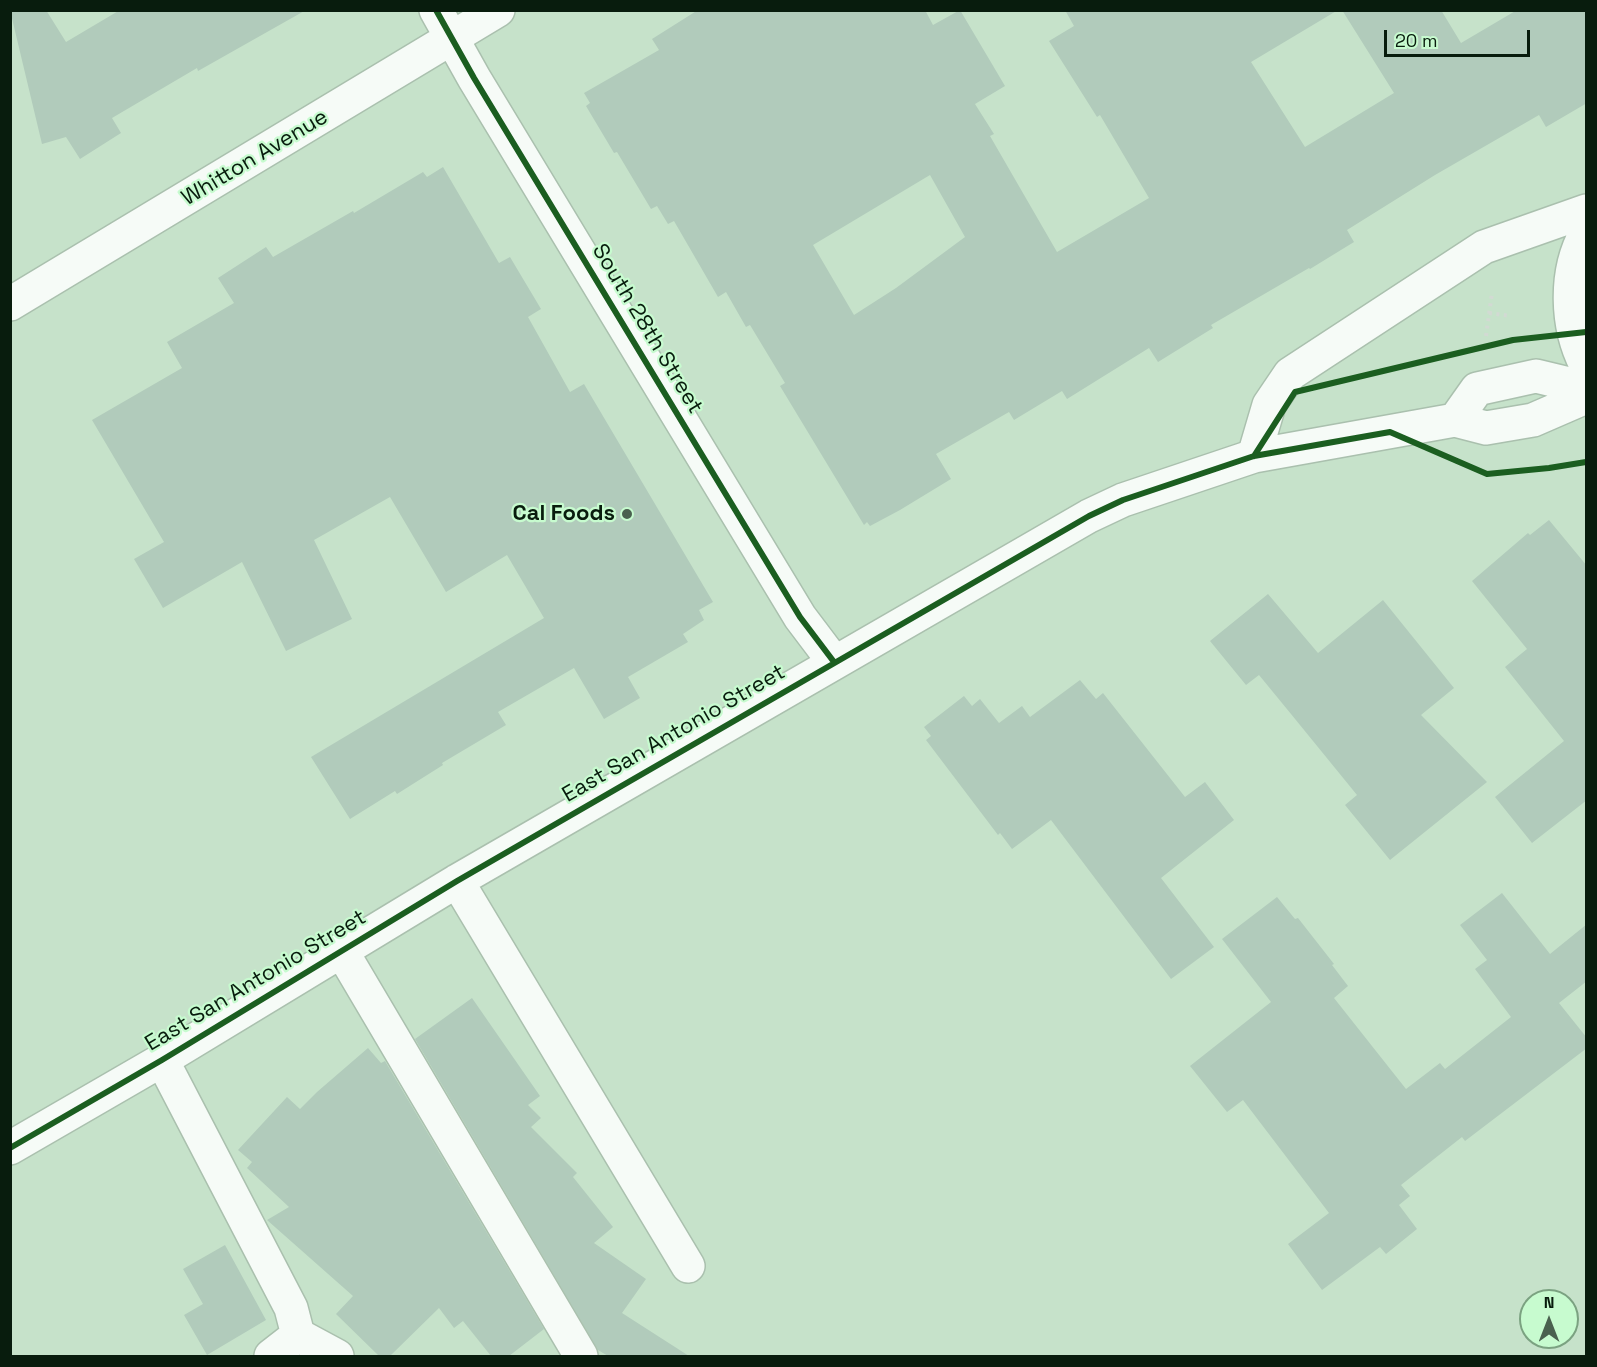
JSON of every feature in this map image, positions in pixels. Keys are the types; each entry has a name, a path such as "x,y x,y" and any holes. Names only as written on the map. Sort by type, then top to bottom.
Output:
{"street":[{"name":"South 28th Street","path":"436,10 800,617 834,662"},
{"name":"Whitton Avenue","path":"10,304 498,10"},
{"path":"1254,456 1269,405 1290,374 1484,247 1587,211"},
{"path":"1587,233 1572,272 1569,305 1580,353 1587,365"},
{"path":"1455,420 1477,389 1536,376 1587,388"},
{"name":"East San Antonio Street","path":"10,1148 162,1060 457,881 1089,516 1123,500 1254,456 1455,420 1486,428 1533,420 1587,397"},
{"path":"457,881 688,1266"},
{"path":"341,950 581,1356"},
{"path":"162,1060 291,1308 298,1335 337,1356"},
{"path":"271,1356 298,1335"}],"path":[{"path":"1486,336 1492,290"},
{"path":"1490,313 1511,316"}],"building":[{"path":"10,10 46,10 66,42 120,10 306,10 198,71 197,68 112,118 121,133 80,159 66,137 42,144"},
{"path":"698,10 925,10 933,25 960,10 1005,86 975,104 994,134 990,136 1057,252 1149,198 1100,115 1097,117 1049,41 1074,26 1065,10 1338,10 1251,62 1305,147 1394,93 1342,10 1441,10 1461,43 1517,10 1587,10 1587,103 1546,127 1539,115 1435,175 1347,230 1354,242 1211,325 1213,328 1158,362 1149,348 1067,399 1062,391 1014,420 1009,412 936,454 951,479 870,526 867,522 864,525 780,386 785,383 750,325 746,327 726,292 718,297 674,221 668,224 657,206 651,209 586,106 590,103 584,93 659,50 652,39","holes":["930,175 965,237 896,288 854,315 813,245"]},
{"path":"443,167 499,263 510,257 541,309 528,317 570,392 584,384 713,602 699,610 704,620 683,634 688,642 628,677 640,698 604,719 574,668 498,712 506,725 442,763 443,765 397,794 395,791 350,819 311,757 544,618 507,555 446,592 390,497 314,540 352,619 286,651 242,562 163,608 134,559 164,542 92,420 182,368 167,342 234,303 218,278 266,247 273,257 423,172 427,177"},
{"path":"1549,520 1587,566 1587,800 1532,843 1495,797 1564,741 1505,667 1527,649 1472,581 1528,533 1530,535"},
{"path":"1268,594 1318,653 1383,600 1454,688 1421,715 1487,782 1390,860 1345,805 1357,795 1259,675 1246,685 1210,641"},
{"path":"1080,680 1096,699 1103,693 1185,797 1205,782 1234,820 1161,878 1214,947 1171,979 1051,820 1012,849 1000,833 998,835 926,740 931,736 924,727 964,696 972,706 980,699 999,723 1022,706 1030,717"},
{"path":"1502,893 1550,954 1587,924 1587,981 1559,1003 1587,1038 1587,1048 1465,1141 1462,1137 1401,1185 1410,1196 1399,1205 1417,1229 1386,1254 1380,1247 1322,1290 1288,1244 1329,1213 1243,1100 1227,1112 1190,1066 1271,1002 1222,939 1277,897 1295,919 1298,918 1334,964 1332,965 1348,986 1334,998 1406,1089 1440,1063 1445,1069 1511,1017 1475,969 1487,960 1460,925"},
{"path":"472,998 540,1096 528,1105 541,1118 531,1127 577,1173 573,1177 613,1227 594,1243 646,1279 622,1313 689,1356 608,1356 598,1350 415,1039"},
{"path":"368,1048 381,1063 385,1061 544,1329 509,1356 491,1356 463,1321 454,1328 439,1308 390,1356 379,1356 336,1314 353,1296 267,1220 289,1207 247,1168 252,1162 238,1150 287,1097 300,1109"},
{"path":"225,1245 266,1320 207,1355 184,1315 203,1304 183,1269"}],"cycle path":[{"path":"436,10 474,78 800,617 834,662"},
{"path":"1254,456 1295,392 1513,340 1586,332"},
{"path":"10,1148 162,1060 457,881 1089,516 1123,500 1254,456 1390,432 1487,474 1586,462"}],"place":[{"name":"Cal Foods","path":"627,514"}]}
